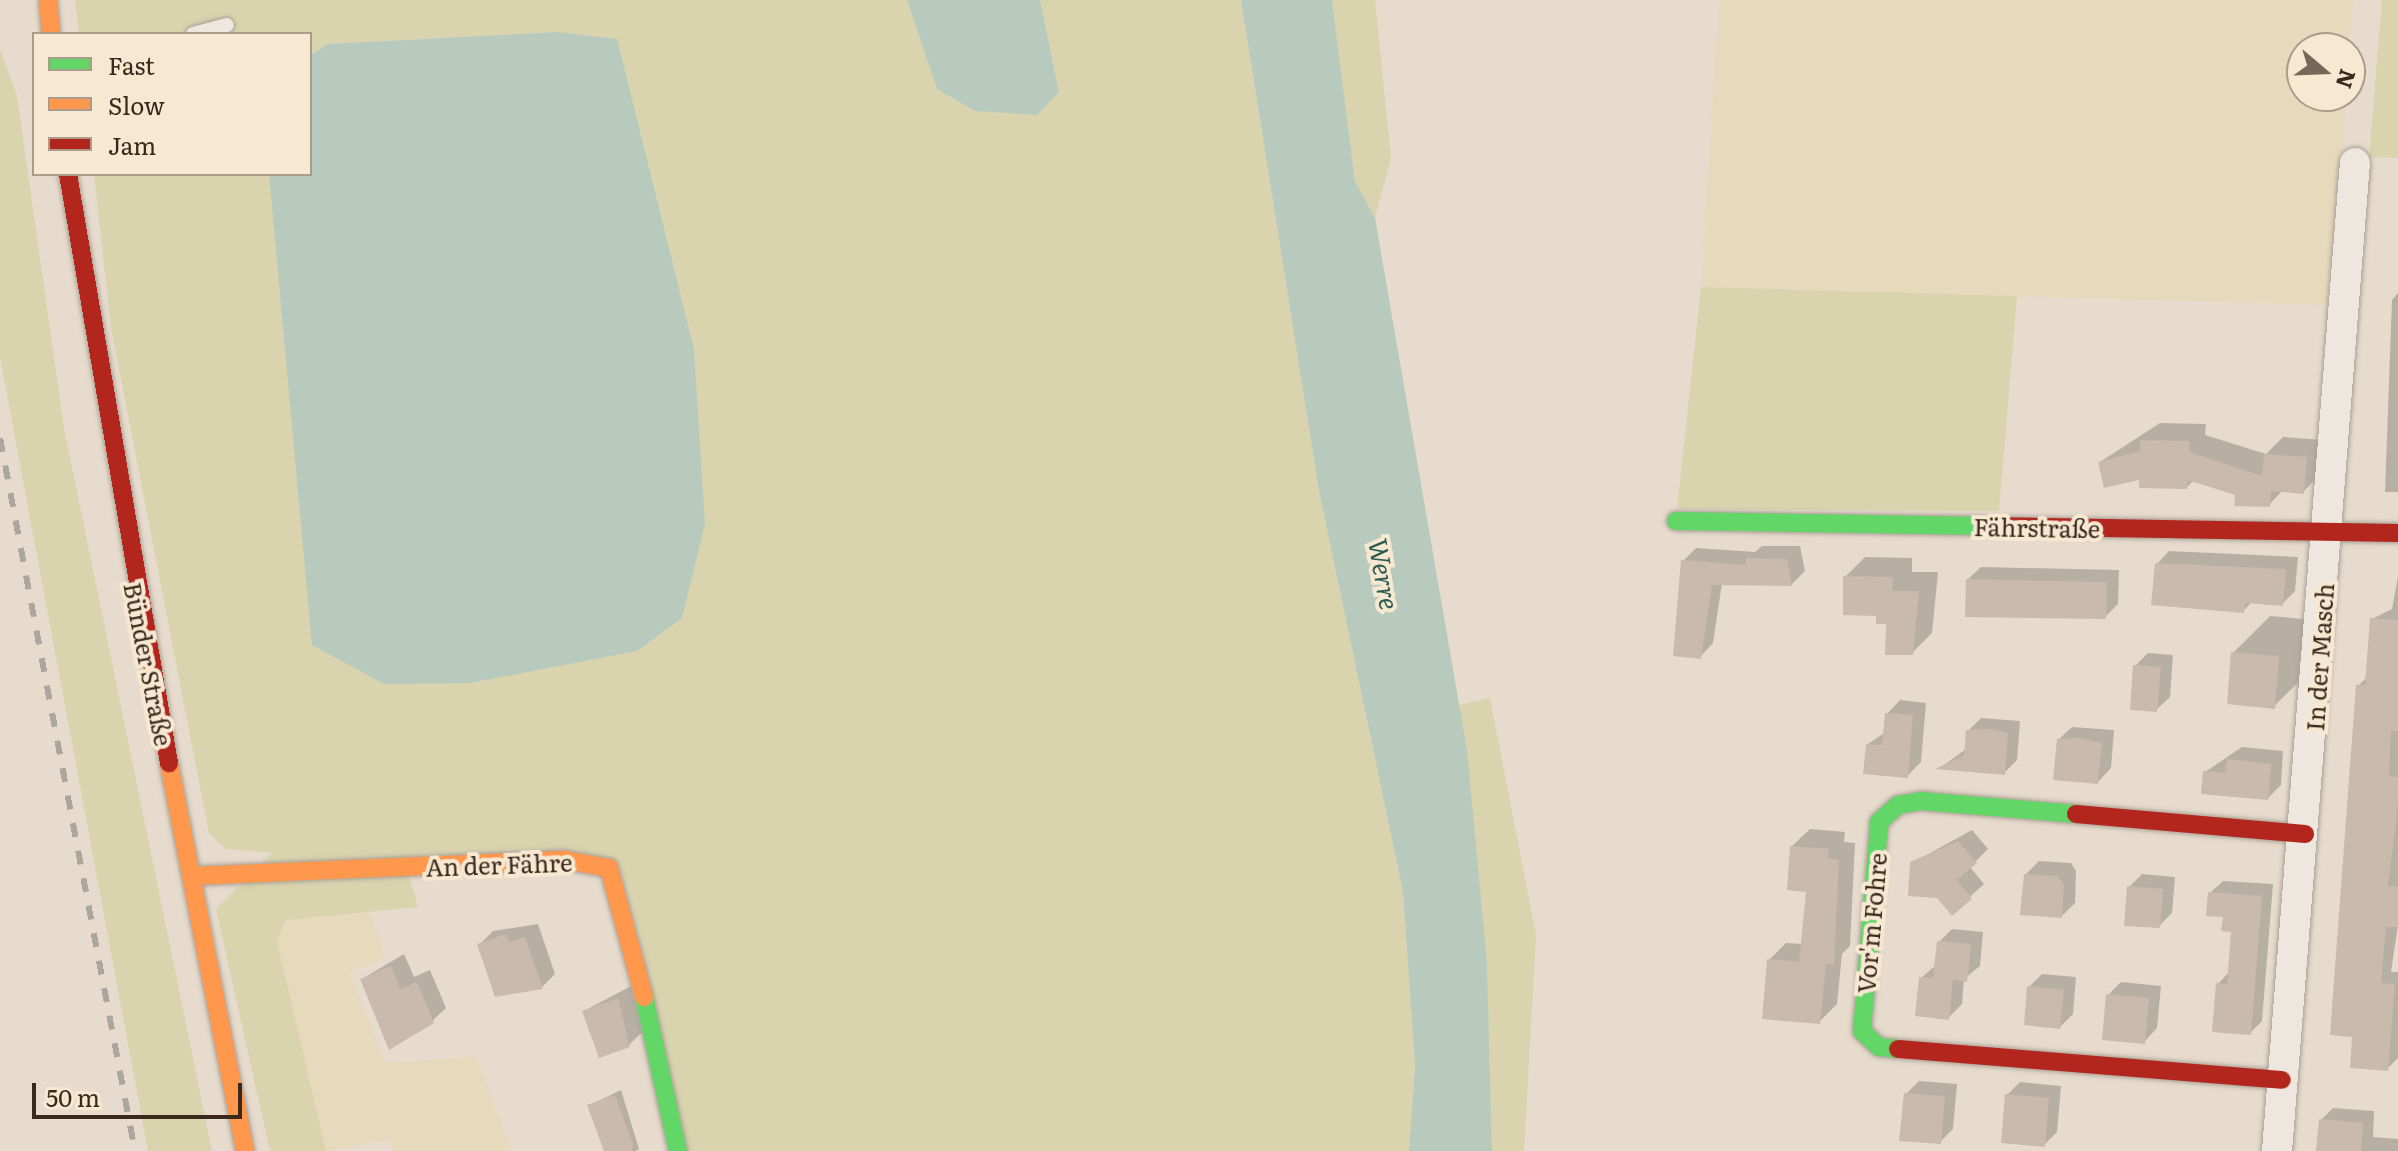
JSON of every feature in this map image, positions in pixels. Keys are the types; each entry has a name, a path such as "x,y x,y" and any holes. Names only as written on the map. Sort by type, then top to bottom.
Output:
{"street":[{"path":"48,0 51,32"},
{"name":"In der Masch","path":"2277,1151 2329,531 2355,163"},
{"name":"Bünder Straße","path":"68,176 126,546 245,1151"},
{"name":"Fährstraße","path":"1676,521 2398,533"},
{"name":"Vor'm Fohre","path":"2282,1080 1879,1047 1862,1031 1879,822 1898,805 1921,801 2305,834"},
{"name":"An der Fähre","path":"192,876 565,860 609,868 617,877 678,1151"}],"lane":[{"path":"201,32 227,25"}],"shaded area":[{"path":"75,0 907,0 937,89 1059,92 1040,0 1241,0 1319,491 1403,892 1415,1066 1409,1151 683,1151 621,870 404,859 418,907 286,920 277,941 326,1151 270,1151 216,909 272,853 226,849 209,833 111,328 94,176 269,176 292,404 556,32 327,44 312,55 312,32 79,32"},
{"path":"1332,0 1375,0 1391,158 1375,218 1355,181"},
{"path":"1719,0 2353,0 2350,32 2286,32 2286,112 2345,112 2331,305 1701,287"},
{"path":"2382,0 2398,0 2398,158 2369,157"},
{"path":"0,49 17,96 64,428 212,1151 148,1151 0,357"},
{"path":"1701,287 2017,296 1999,511 1677,509"},
{"path":"1490,698 1536,935 1524,1151 1492,1151 1487,963 1459,705"},
{"path":"369,912 385,957 349,972 385,1063 476,1057 512,1151 393,1151 388,1140 326,1151 277,941 286,920"}],"water":[{"path":"907,0 1040,0 1059,92 1037,115 975,111 937,89"},
{"name":"Werre","path":"1241,0 1332,0 1355,181 1375,218 1467,750 1487,963 1492,1151 1409,1151 1415,1066 1403,892 1319,491"},
{"path":"557,32 617,39 694,349 705,524 682,618 637,651 470,683 384,684 312,645 269,176 312,176 312,55 327,44"}],"building":[{"path":"2140,440 2189,441 2189,452 2262,476 2264,454 2307,457 2304,494 2271,491 2270,507 2234,506 2235,495 2188,480 2187,489 2139,488 2139,480 2104,488 2098,462 2140,451"},
{"path":"1746,558 1787,559 1792,586 1712,585 1701,659 1673,656 1681,560 1746,565"},
{"path":"2155,563 2286,569 2283,606 2245,603 2244,613 2151,605"},
{"path":"1843,576 1893,577 1892,591 1919,591 1913,655 1885,655 1886,624 1876,624 1876,616 1843,615"},
{"path":"1966,579 2107,582 2106,619 1965,617"},
{"path":"2370,618 2398,620 2398,731 2391,731 2389,776 2398,777 2398,805 2388,886 2398,887 2398,927 2386,927 2381,983 2395,984 2388,1071 2350,1068 2352,1037 2330,1035 2356,685 2365,685"},
{"path":"2231,652 2279,656 2275,709 2227,704"},
{"path":"2133,665 2161,667 2157,712 2130,710"},
{"path":"1885,713 1913,715 1908,778 1863,774 1866,744 1882,745"},
{"path":"1991,729 2008,733 2005,775 1935,769 1964,755 1966,730"},
{"path":"2081,738 2102,743 2098,784 2053,780 2057,739"},
{"path":"2227,759 2271,764 2268,800 2201,794 2203,771 2225,773"},
{"path":"1958,841 1977,863 1957,880 1972,899 1952,916 1937,898 1908,896 1910,862"},
{"path":"1790,846 1829,849 1828,858 1839,860 1834,965 1826,964 1820,1024 1762,1019 1767,959 1799,962 1806,892 1787,890"},
{"path":"2024,874 2057,876 2064,885 2062,918 2020,915"},
{"path":"2127,886 2163,889 2160,928 2124,926"},
{"path":"2208,892 2262,896 2251,1035 2212,1032 2216,983 2227,984 2231,932 2221,931 2223,917 2206,916"},
{"path":"506,934 509,942 525,937 543,989 495,997 477,944"},
{"path":"1937,941 1971,944 1967,982 1953,980 1949,1020 1915,1016 1919,977 1933,978"},
{"path":"391,966 400,989 417,982 434,1023 389,1050 360,979"},
{"path":"2027,986 2064,990 2060,1029 2024,1025"},
{"path":"2106,994 2149,998 2145,1044 2102,1040"},
{"path":"618,998 630,1047 599,1058 582,1011"},
{"path":"1904,1093 1945,1096 1941,1144 1899,1141"},
{"path":"2005,1094 2049,1098 2045,1147 2001,1143"},
{"path":"615,1095 633,1144 632,1151 604,1151 587,1105"},
{"path":"2319,1119 2363,1123 2361,1151 2316,1151"}],"railway":[{"path":"0,438 135,1151"}],"traffic: fast":[{"path":"1676,521 1990,526"},
{"path":"1898,1049 1879,1047 1862,1031 1879,822 1898,805 1921,801 2076,814"},
{"path":"644,997 678,1151"}],"traffic: slow":[{"path":"48,0 51,32"},
{"path":"169,763 245,1151"},
{"path":"192,876 565,860 609,868 644,997"}],"traffic: jam":[{"path":"68,176 169,763"},
{"path":"1990,526 2398,533"},
{"path":"2076,814 2305,834"},
{"path":"1898,1049 2282,1080"}]}
